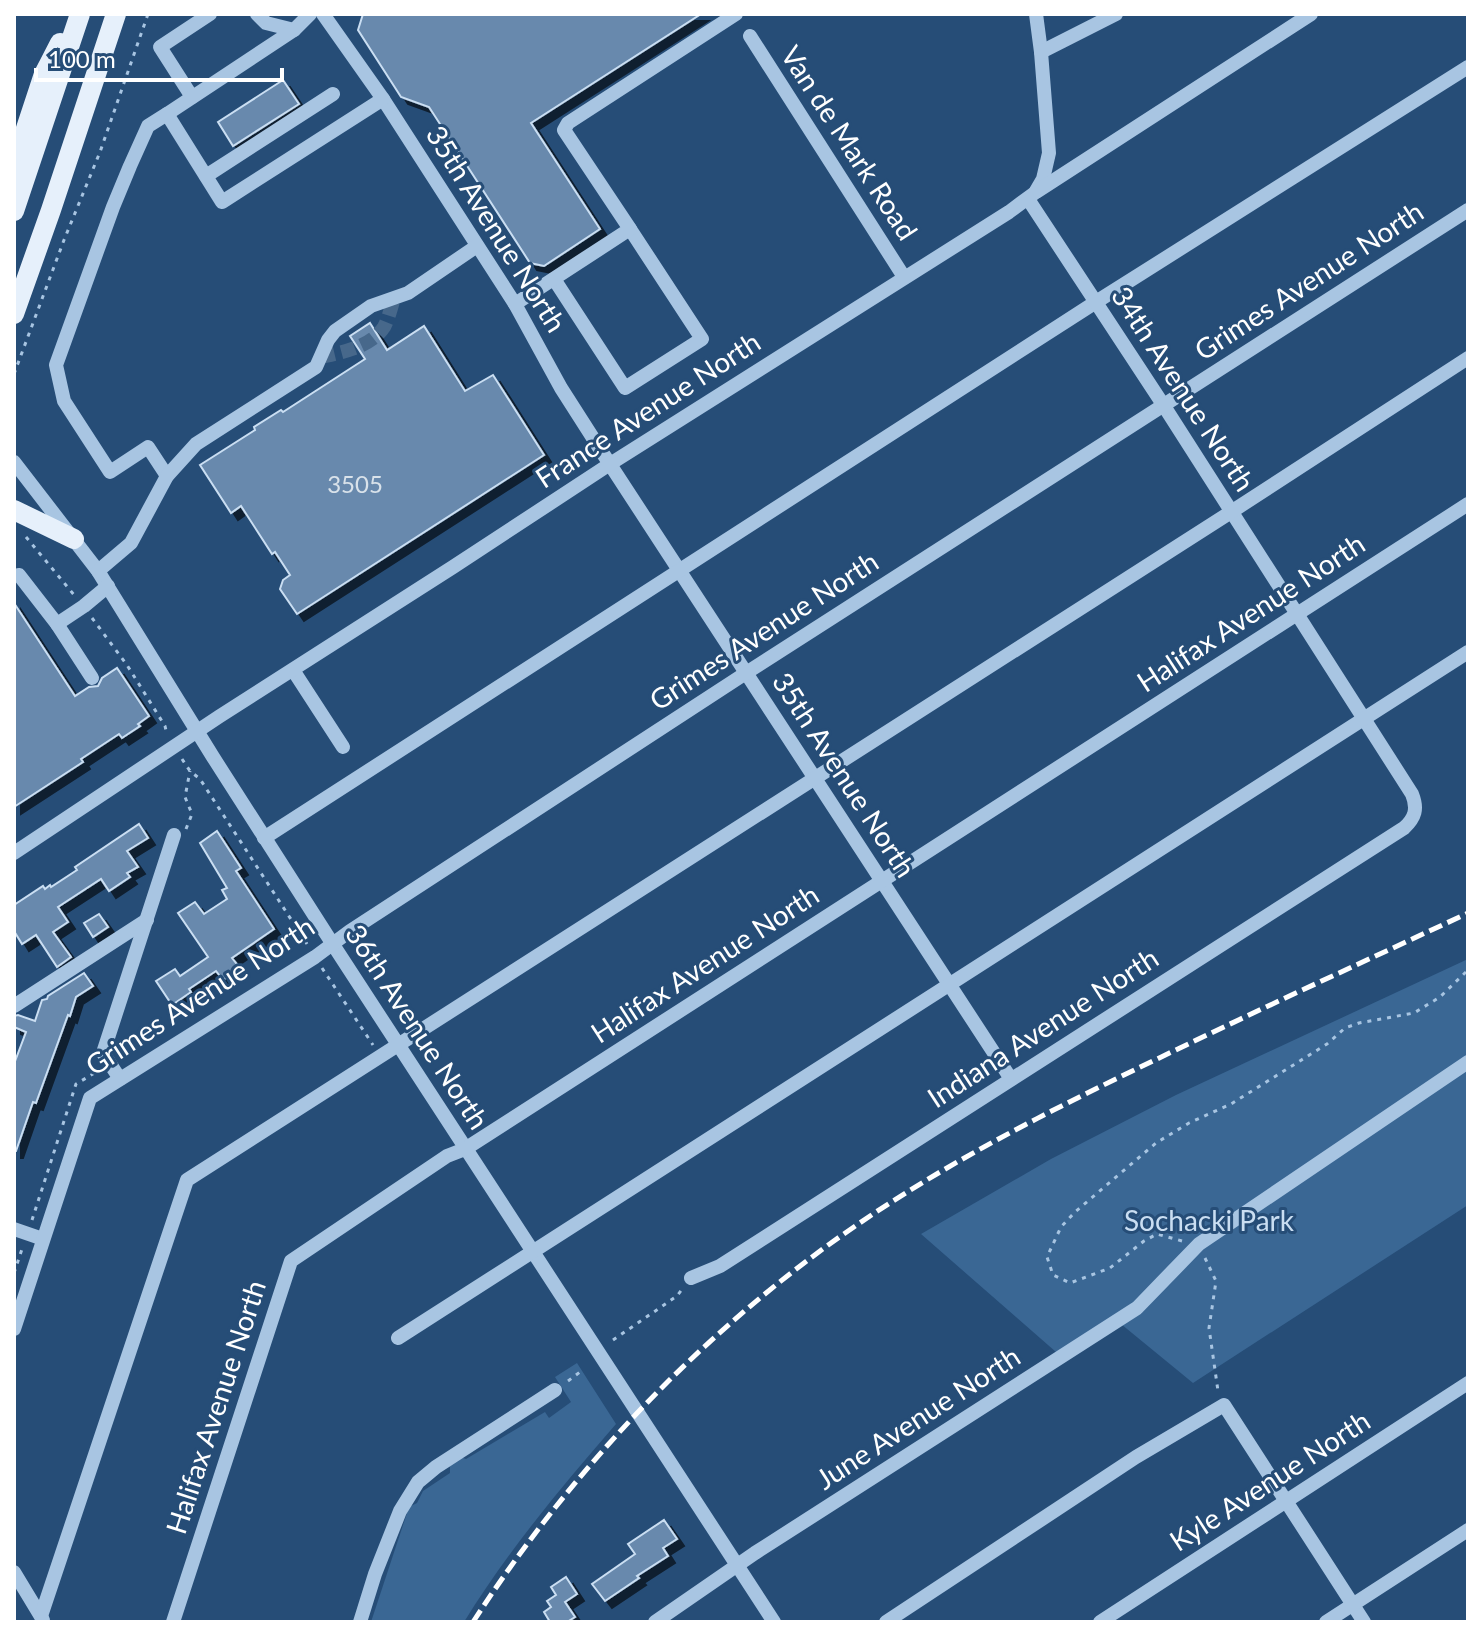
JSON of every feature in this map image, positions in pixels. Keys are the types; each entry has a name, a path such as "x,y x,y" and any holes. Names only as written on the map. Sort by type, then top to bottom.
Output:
{"main road":[{"path":"14,165 44,74 77,14"},
{"path":"14,211 77,14"},
{"path":"14,314 116,14"},
{"path":"14,510 74,539"}],"street":[{"path":"192,97 160,47 210,14"},
{"path":"257,14 266,23 294,30"},
{"path":"167,476 148,447 110,472 64,401 56,365 113,207 148,126 294,30 310,14"},
{"name":"35th Avenue North","path":"323,14 383,99 515,304 561,388 1011,1079"},
{"path":"554,279 625,388 702,339 564,130 568,123 736,14"},
{"path":"1032,195 1043,179 1049,153 1036,14"},
{"path":"1041,52 1116,14"},
{"name":"France Avenue North","path":"14,853 610,464 1311,14"},
{"name":"Van de Mark Road","path":"750,36 904,277"},
{"path":"264,838 1096,302 1468,67"},
{"path":"206,176 333,94"},
{"path":"167,114 222,202 383,99"},
{"name":"34th Avenue North","path":"1032,195 1096,302 1412,794 1416,812"},
{"name":"Grimes Avenue North","path":"43,1239 90,1098 315,957 746,673 1468,210"},
{"path":"515,304 630,229"},
{"path":"98,571 131,543 167,476 196,444 316,367 335,331 371,306 408,293 477,246"},
{"path":"43,1619 187,1180 1468,358"},
{"name":"36th Avenue North","path":"14,462 108,586 197,732 397,1045 774,1622"},
{"name":"Halifax Avenue North","path":"173,1622 291,1261 447,1156 465,1149 1468,504"},
{"path":"19,575 57,624 92,678"},
{"path":"57,624 108,586"},
{"path":"398,1338 1468,652"},
{"path":"293,670 343,747"},
{"name":"Indiana Avenue North","path":"691,1278 720,1266 1404,828 1416,812"},
{"path":"120,1079 103,1053 174,835"},
{"path":"14,1006 147,920"},
{"name":"June Avenue North","path":"655,1622 1137,1308 1199,1244 1468,1062"},
{"path":"14,1229 43,1239 14,1329"},
{"name":"Kyle Avenue North","path":"1100,1622 1468,1383"},
{"path":"360,1622 400,1511 418,1482 436,1467 555,1390"},
{"path":"886,1622 1136,1457 1224,1405 1364,1622"},
{"path":"1326,1622 1468,1530"},
{"path":"14,1572 43,1619"}],"path":[{"path":"14,374 100,152 148,14"},
{"path":"23,534 84,606 127,665 165,726 166,733"},
{"path":"192,814 185,797 190,771 200,779 306,942"},
{"path":"1224,1405 1219,1397 1209,1328 1216,1281 1199,1244 1157,1234 1110,1268 1070,1283 1053,1275 1047,1257 1061,1227 1156,1143 1189,1123 1231,1104 1327,1044 1345,1028 1414,1013 1440,997 1468,970"},
{"path":"324,971 380,1056"},
{"path":"14,1273 23,1248"},
{"path":"613,1340 677,1296 691,1278"},
{"path":"555,1390 584,1369"}],"green space":[{"name":"Sochacki Park","path":"1468,959 1468,1205 1193,1383 1121,1324 1056,1352 921,1234 1051,1159 1176,1095"},
{"path":"577,1363 616,1424 536,1520 464,1622 371,1622 409,1507 417,1503 423,1491 450,1473 450,1466 460,1457 466,1459 545,1412 549,1418 571,1402 555,1377"}],"building":[{"path":"363,14 701,14 531,123 600,229 544,266 530,263 429,107 401,97 358,30"},
{"path":"283,80 299,104 233,146 218,122"},
{"path":"370,323 387,350 424,326 465,391 493,375 544,455 297,614 280,589 283,580 290,575 275,552 272,554 241,506 231,513 200,465 255,430 254,427 365,359 350,336"},
{"path":"14,603 75,696 89,687 98,686 102,678 117,668 149,716 138,724 140,726 122,738 119,734 81,759 83,762 14,807"},
{"path":"139,824 148,838 127,851 138,867 127,873 130,877 109,891 101,879 58,907 68,922 53,932 71,957 57,967 36,935 22,944 14,931 14,905 43,886 45,889 51,887"},
{"path":"217,831 241,868 236,871 274,929 232,958 240,968 223,980 216,971 172,1005 156,981 175,969 180,976 208,957 178,913 195,902 204,914 227,899 222,890 227,888 200,843"},
{"path":"99,914 108,927 93,937 84,923"},
{"path":"84,973 93,986 76,997 36,1103 33,1102 14,1151 14,1064 26,1032 14,1027 14,1016 35,1021 42,1000"},
{"path":"664,1520 677,1539 663,1548 668,1556 605,1601 592,1584 635,1554 628,1544"},
{"path":"566,1577 577,1594 565,1602 575,1617 567,1622 550,1622 544,1612 551,1607 547,1601 556,1595 551,1587"}],"tunnel":[{"path":"321,357 356,348 372,339 384,327 395,296"}],"railway":[{"path":"473,1622 515,1560 561,1501 660,1389 772,1288 831,1243 928,1179 1034,1120 1468,913"}]}
